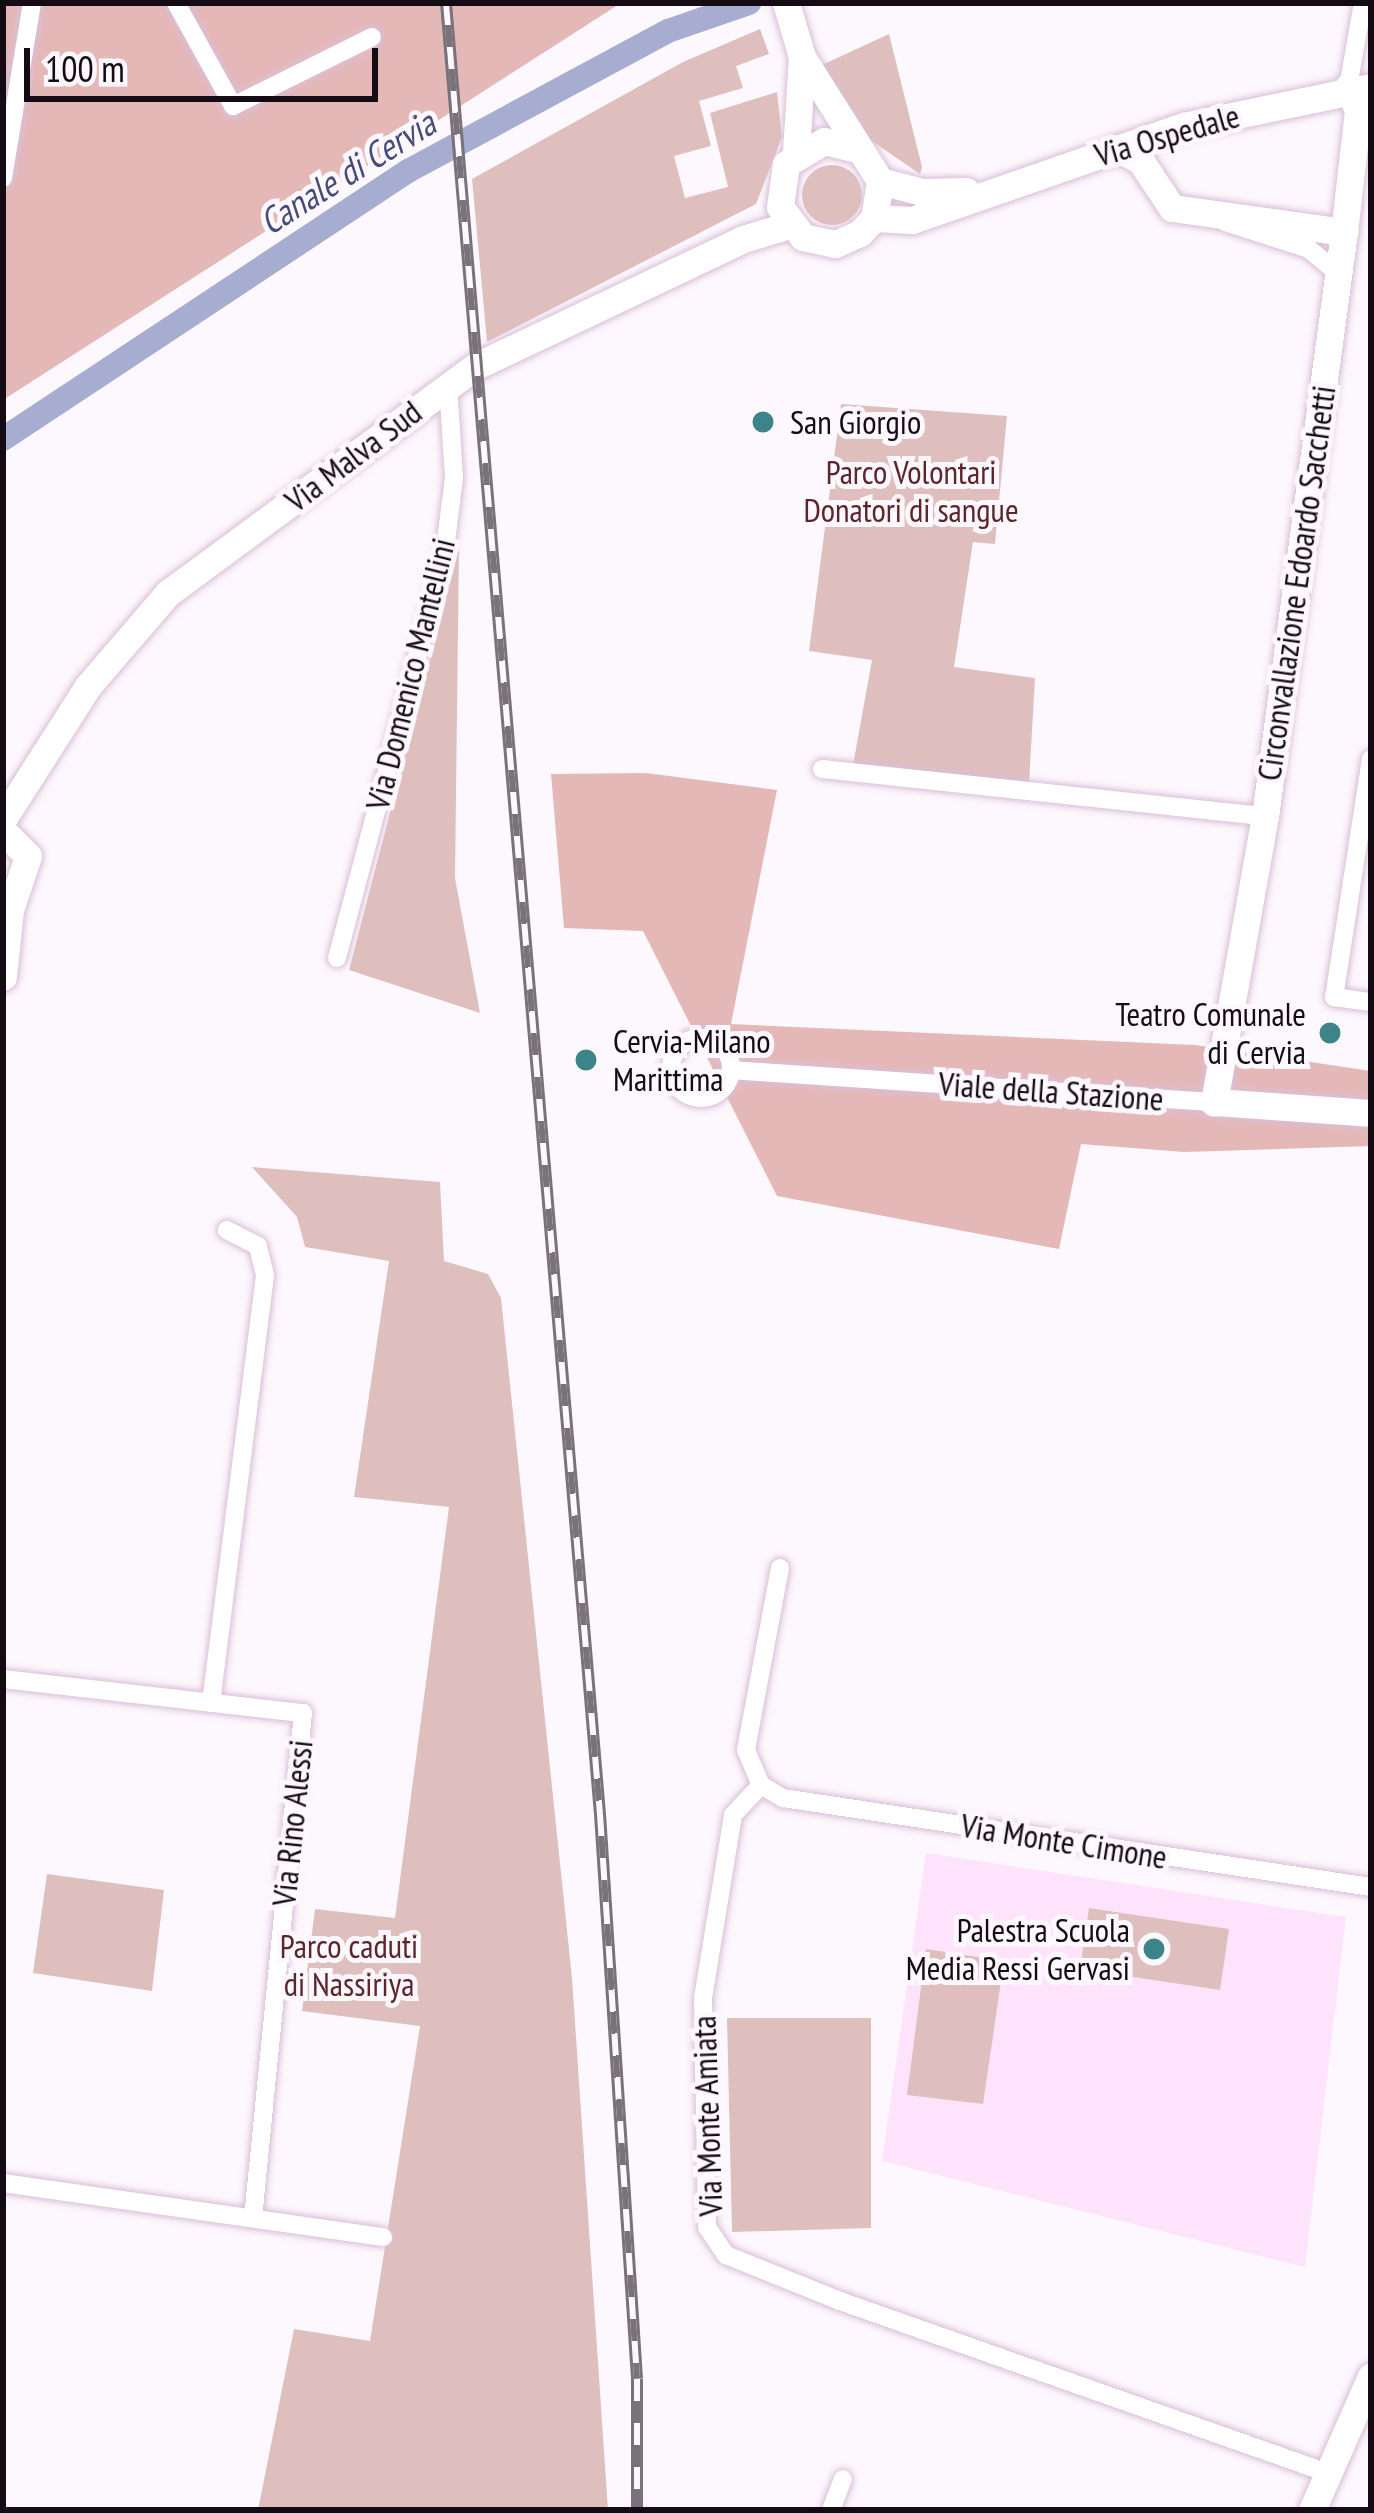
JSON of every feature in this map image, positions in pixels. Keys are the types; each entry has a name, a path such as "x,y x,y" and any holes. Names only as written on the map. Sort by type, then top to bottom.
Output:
{"street":[{"path":"3,178 32,3"},
{"path":"176,3 233,106 372,37"},
{"path":"1360,87 1363,3"},
{"path":"788,11 802,57 880,182 874,218"},
{"path":"743,239 796,152 802,57"},
{"name":"Via Ospedale","path":"988,190 1184,126 1360,87"},
{"name":"Circonvallazione Edoardo Sacchetti","path":"1214,1102 1264,816 1360,87"},
{"path":"1156,180 1164,151 1184,126"},
{"path":"796,152 824,141 860,151"},
{"path":"1117,148 1156,180 1172,208 1344,232"},
{"path":"880,182 922,192 988,190"},
{"path":"777,189 789,225 812,241 835,244 874,218 912,220 988,190"},
{"path":"1210,214 1309,249 1338,273"},
{"name":"Via Malva Sud","path":"11,885 28,866 14,839 41,770 88,686 168,593 448,385 570,317 743,239 789,225"},
{"name":"Via Domenico Mantellini","path":"337,958 444,557 454,478 448,385"},
{"path":"1371,759 1334,997 1371,1002"},
{"path":"822,769 1264,816"},
{"name":"Via Malva Sud","path":"3,820 41,770"},
{"path":"3,977 11,885"},
{"name":"Viale della Stazione","path":"731,1070 1371,1113"},
{"path":"3,1679 211,1703 265,1275 258,1246 227,1230"},
{"path":"761,1785 746,1750 780,1568"},
{"name":"Via Rino Alessi","path":"211,1703 303,1713 253,2218"},
{"name":"Via Monte Cimone","path":"761,1785 784,1798 1371,1887"},
{"name":"Via Monte Amiata","path":"761,1785 733,1815 704,1999 707,2227 726,2255 1328,2474"},
{"path":"3,2182 382,2237"},
{"path":"1312,2510 1371,2376"},
{"path":"831,2510 843,2479"}],"shaded area":[{"path":"3,3 621,3 3,400"},
{"path":"646,773 777,790 731,1024 1195,1045 1371,1071 1371,1146 1184,1152 1081,1144 1059,1249 777,1196 643,931 564,928 551,774"},
{"path":"926,1853 1346,1917 1305,2267 882,2161"}],"green space":[{"path":"760,29 769,54 736,66 743,88 699,101 711,146 674,156 685,198 728,187 710,113 777,92 782,137 756,204 487,342 472,179 683,62"},
{"path":"889,34 920,174 866,137 822,65"},
{"path":"832,165 853,174 862,195 853,216 832,225 811,216 802,195 811,174"},
{"name":"Parco Volontari Donatori di sangue","path":"841,404 1007,416 995,544 973,542 954,667 1035,678 1029,784 853,765 872,660 809,651"},
{"path":"459,548 455,878 480,1013 349,970"},
{"name":"Parco caduti di Nassiriya","path":"252,1167 440,1182 444,1261 488,1274 501,1298 572,1978 608,2510 258,2510 294,2329 370,2341 420,2026 302,2011 315,1909 395,1918 449,1507 354,1497 389,1261 305,1247 297,1217"},
{"path":"47,1874 164,1890 152,1991 33,1973"},
{"name":"Palestra Scuola Media Ressi Gervasi","path":"1089,1908 1229,1929 1220,1990 1080,1969"},
{"path":"926,1949 1004,1961 983,2104 907,2095"},
{"path":"727,2018 871,2018 871,2228 732,2232"}],"waterway":[{"name":"Canale di Cervia","path":"3,439 408,171 668,31 749,3"}],"railway":[{"path":"446,3 600,1814 637,2379 637,2510"}],"place":[{"name":"San Giorgio","path":"763,422"},
{"name":"Teatro Comunale di Cervia","path":"1330,1033"},
{"name":"Cervia-Milano Marittima","path":"586,1060"},
{"name":"Palestra Scuola Media Ressi Gervasi","path":"1154,1949"}]}
